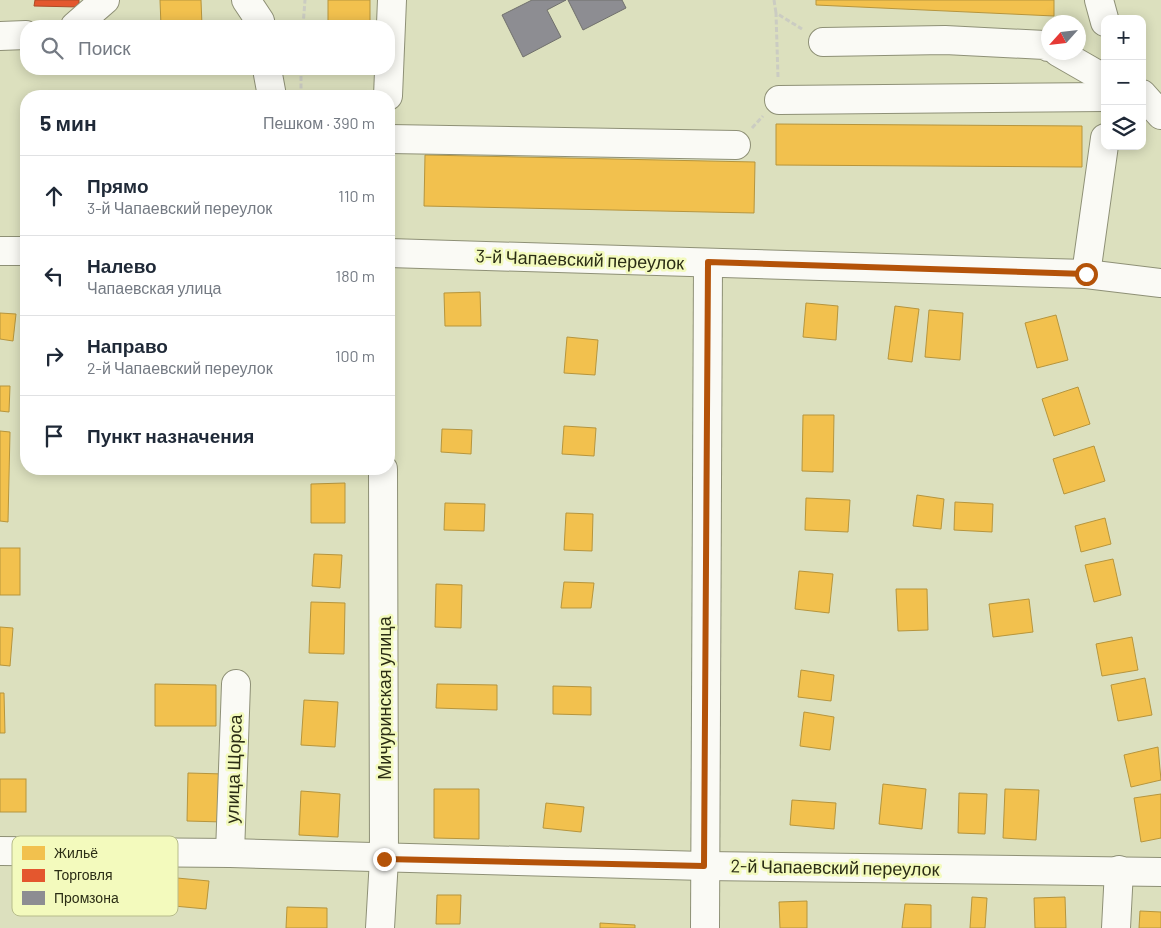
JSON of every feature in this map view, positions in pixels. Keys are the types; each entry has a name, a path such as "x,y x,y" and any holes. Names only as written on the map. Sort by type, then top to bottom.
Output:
{"street":[{"path":"82,20 105,0"},
{"path":"246,0 259,20"},
{"path":"391,20 392,0"},
{"path":"1099,0 1103,15"},
{"path":"0,36 20,35"},
{"path":"823,42 945,40 1041,45"},
{"path":"1072,60 1101,77"},
{"path":"268,75 271,90"},
{"path":"388,90 389,75"},
{"path":"779,100 1101,97"},
{"path":"1146,98 1161,115"},
{"path":"395,139 736,145"},
{"path":"1086,274 1103,150"},
{"path":"0,251 20,251"},
{"name":"3-й Чапаевский переулок","path":"395,252 1086,274 1161,283"},
{"path":"705,928 708,262"},
{"name":"Мичуринская улица","path":"380,928 384,859 383,475"},
{"name":"улица Щорса","path":"230,853 236,684"},
{"name":"2-й Чапаевский переулок","path":"178,853 704,866 1161,872"},
{"path":"1116,928 1119,870"}],"path":[{"path":"303,20 305,0"},
{"path":"736,145 779,100 774,0"},
{"path":"776,13 823,42"},
{"path":"301,90 302,75"}],"building: Жильё":[{"path":"160,0 201,0 202,20 161,20"},
{"path":"328,0 370,0 370,20 328,20"},
{"path":"816,0 1054,0 1054,15 1041,15 816,5"},
{"path":"776,124 1082,126 1082,167 776,165"},
{"path":"425,155 755,162 754,213 424,206"},
{"path":"480,292 481,326 445,326 444,293"},
{"path":"806,303 838,306 836,340 803,337"},
{"path":"895,306 919,309 912,362 888,359"},
{"path":"929,310 963,313 960,360 925,357"},
{"path":"0,313 16,314 13,341 0,339"},
{"path":"1056,315 1068,360 1037,368 1025,323"},
{"path":"567,337 598,340 595,375 564,373"},
{"path":"0,386 10,386 9,412 0,411"},
{"path":"1078,387 1090,424 1054,436 1042,399"},
{"path":"803,415 834,415 833,472 802,471"},
{"path":"564,426 596,428 594,456 562,454"},
{"path":"442,429 472,430 471,454 441,452"},
{"path":"0,431 10,432 8,522 0,521"},
{"path":"1094,446 1105,481 1064,494 1053,459"},
{"path":"345,483 345,523 311,523 311,484"},
{"path":"917,495 944,499 941,529 913,526"},
{"path":"806,498 850,500 848,532 805,530"},
{"path":"955,502 993,504 992,532 954,530"},
{"path":"445,503 485,504 484,531 444,530"},
{"path":"566,513 593,514 592,551 564,550"},
{"path":"1105,518 1111,544 1081,552 1075,526"},
{"path":"0,548 20,548 20,595 0,595"},
{"path":"314,554 342,555 340,588 312,586"},
{"path":"1113,559 1121,595 1094,602 1085,565"},
{"path":"799,571 833,574 829,613 795,609"},
{"path":"564,582 594,583 591,608 561,608"},
{"path":"436,584 462,585 461,628 435,627"},
{"path":"896,589 927,589 928,630 898,631"},
{"path":"1029,599 1033,632 993,637 989,604"},
{"path":"311,602 345,603 344,654 309,653"},
{"path":"0,627 13,628 10,666 0,665"},
{"path":"1132,637 1138,670 1102,676 1096,644"},
{"path":"801,670 834,675 831,701 798,697"},
{"path":"1145,678 1152,715 1118,721 1111,685"},
{"path":"155,684 216,685 216,726 155,726"},
{"path":"437,684 497,685 497,710 436,708"},
{"path":"553,686 591,687 591,715 553,714"},
{"path":"0,693 4,693 5,733 0,733"},
{"path":"304,700 338,702 335,747 301,745"},
{"path":"804,712 834,717 830,750 800,746"},
{"path":"1158,747 1161,780 1131,787 1124,755"},
{"path":"188,773 224,774 223,822 187,821"},
{"path":"0,779 26,779 26,812 0,812"},
{"path":"883,784 926,789 922,829 879,824"},
{"path":"434,789 479,789 479,839 434,838"},
{"path":"1005,789 1039,790 1036,840 1003,838"},
{"path":"301,791 340,794 338,837 299,835"},
{"path":"959,793 987,794 985,834 958,833"},
{"path":"1161,794 1161,838 1141,842 1134,798"},
{"path":"792,800 836,803 834,829 790,825"},
{"path":"546,803 584,807 581,832 543,828"},
{"path":"178,878 209,881 206,909 178,906"},
{"path":"437,895 461,895 460,924 436,924"},
{"path":"972,897 987,898 985,928 970,928"},
{"path":"1065,897 1066,928 1035,928 1034,898"},
{"path":"807,901 807,928 780,928 779,902"},
{"path":"905,904 931,905 931,928 902,928"},
{"path":"287,907 327,908 327,928 286,928"},
{"path":"1140,911 1161,912 1161,928 1139,928"},
{"path":"600,923 635,925 635,928 600,928"}],"building: Торговля":[{"path":"35,0 79,0 79,7 34,6"}],"building: Промзона":[{"path":"532,0 566,0 547,10 561,37 523,57 502,15"},
{"path":"568,0 622,0 626,8 583,30"}],"route":[{"path":"384,859 704,866 708,262 1086,274"}]}
